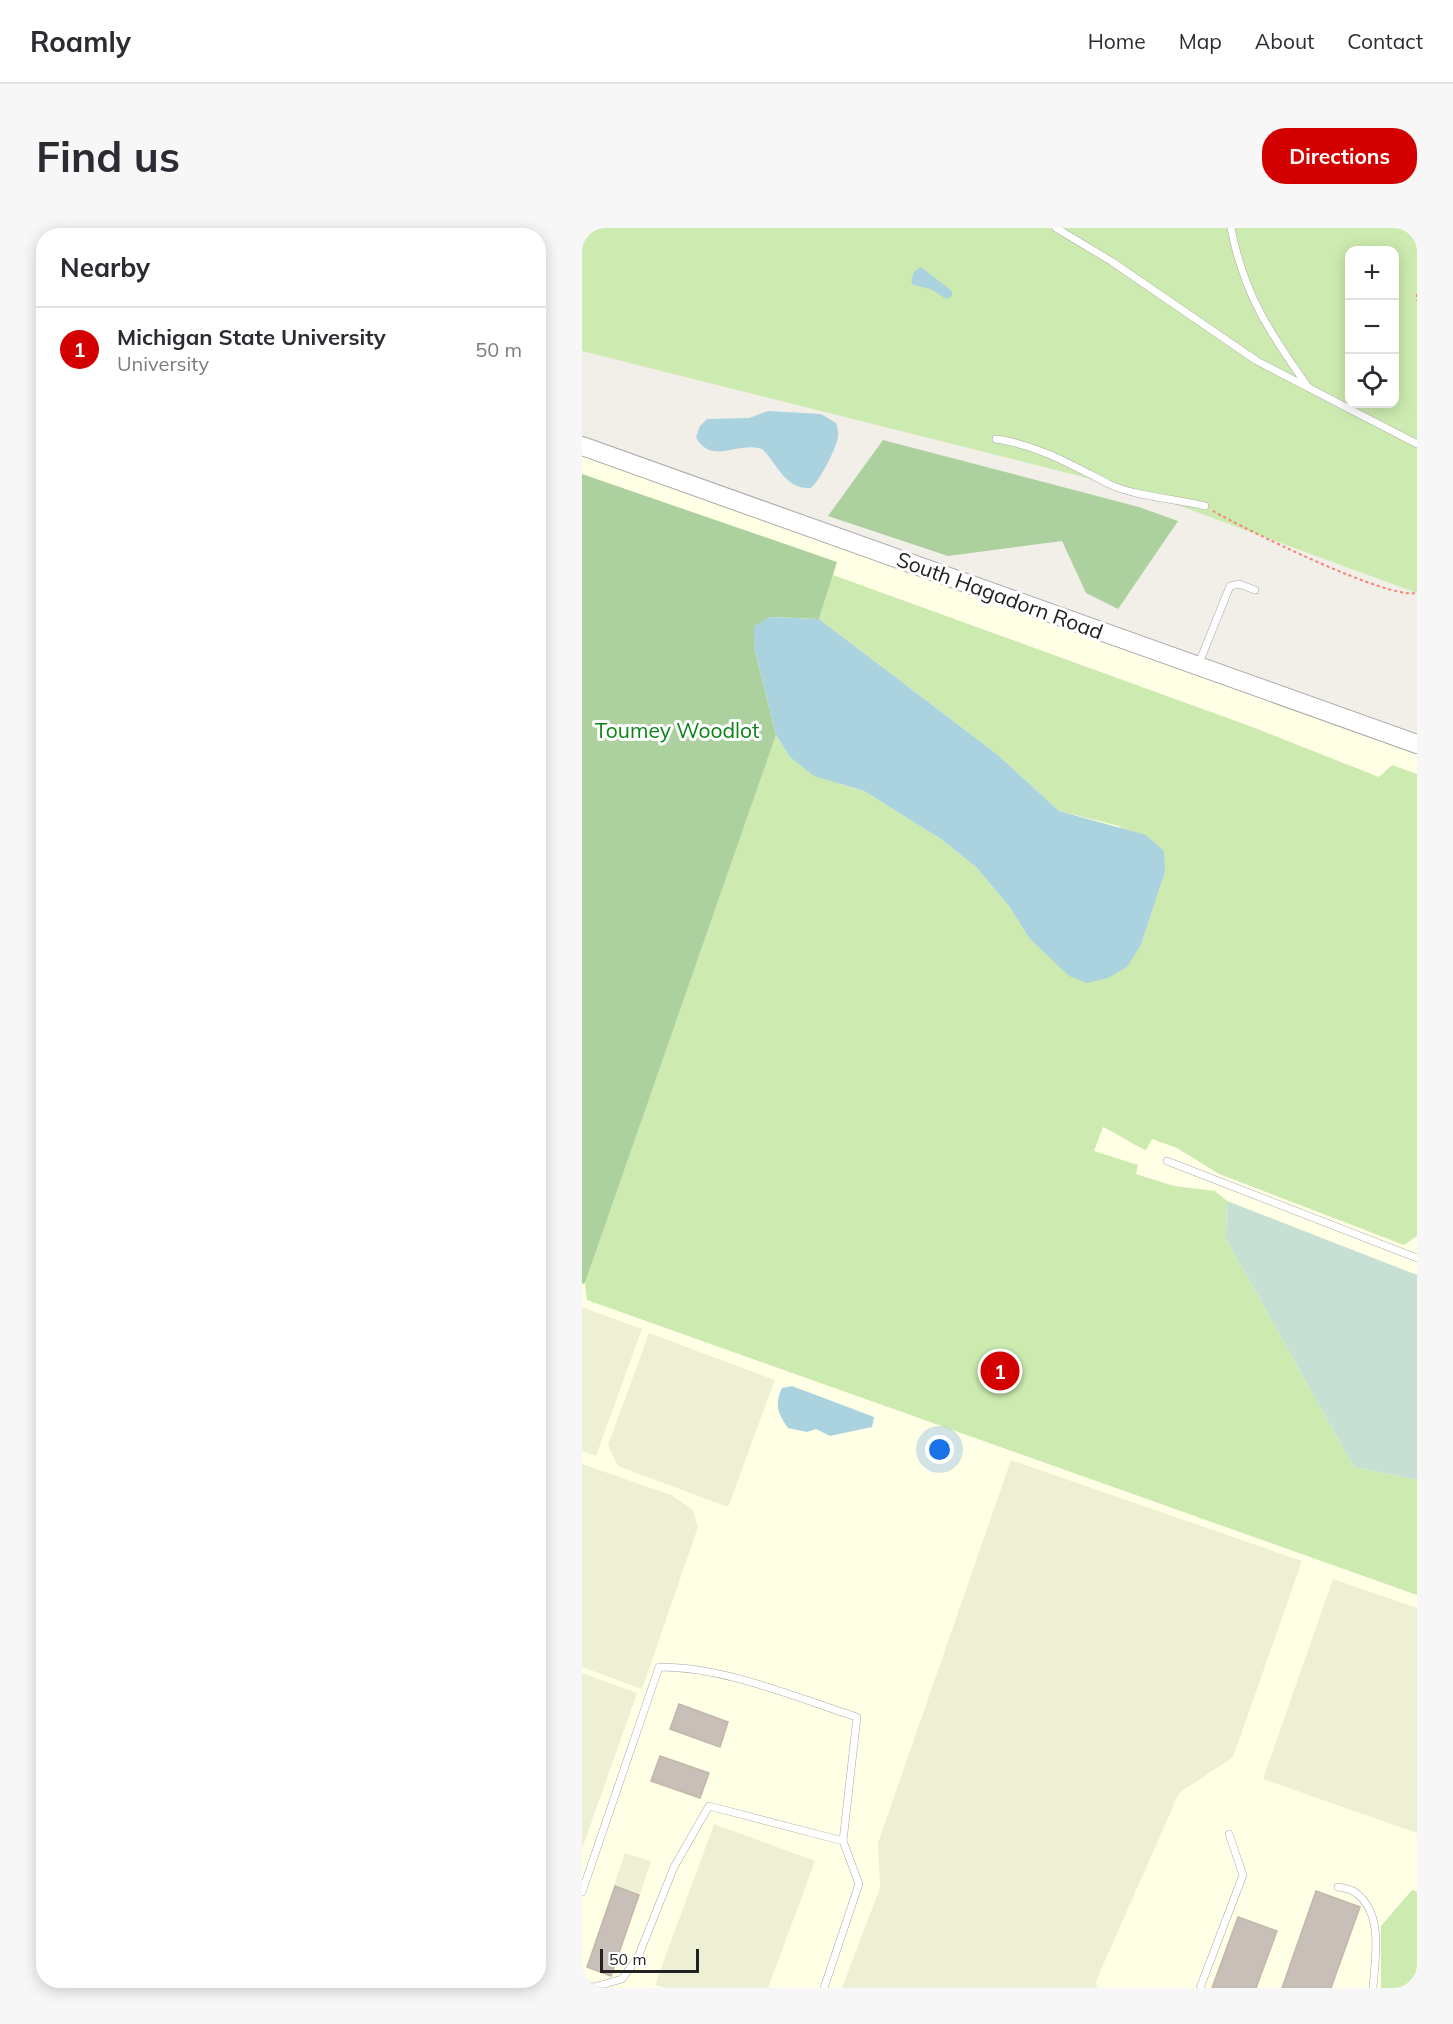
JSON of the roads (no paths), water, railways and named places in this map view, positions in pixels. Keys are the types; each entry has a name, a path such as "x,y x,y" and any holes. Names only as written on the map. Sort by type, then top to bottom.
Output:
{"street":[{"name":"South Hagadorn Road","path":"582,446 1417,744"}],"lane":[{"path":"1056,228 1111,261 1257,361 1417,444"},
{"path":"1231,228 1237,258 1251,299 1310,389"},
{"path":"996,440 1022,443 1079,466 1109,484 1151,496 1204,506"},
{"path":"1198,666 1230,586 1239,584 1255,590"},
{"path":"1167,1161 1417,1258"},
{"path":"582,1892 659,1667 685,1667 741,1681 857,1718 843,1840 860,1884 824,1988"},
{"path":"582,1985 594,1987 622,1979 638,1957 674,1867 709,1806 843,1840"},
{"path":"1200,1988 1242,1875 1229,1834"},
{"path":"1338,1887 1355,1892 1373,1914 1375,1955 1372,1988"}],"water":[{"path":"921,267 952,291 952,296 946,299 931,289 913,285 911,280 914,272"},
{"path":"768,411 821,414 836,423 837,442 823,472 811,488 794,485 762,449 753,447 726,451 709,450 702,446 696,437 700,426 707,419 749,418"},
{"path":"770,617 819,619 998,755 1059,811 1146,835 1164,851 1165,872 1141,945 1127,967 1108,978 1087,983 1069,976 1029,938 1009,906 976,867 941,839 864,791 814,776 790,757 776,735 754,646 754,626"},
{"path":"792,1386 874,1417 872,1427 830,1436 816,1429 807,1432 788,1428 780,1413 778,1399 782,1388"}],"place":[{"name":"Michigan State University","path":"1000,1371"}],"park label":[{"name":"Toumey Woodlot","path":"677,730"}]}
